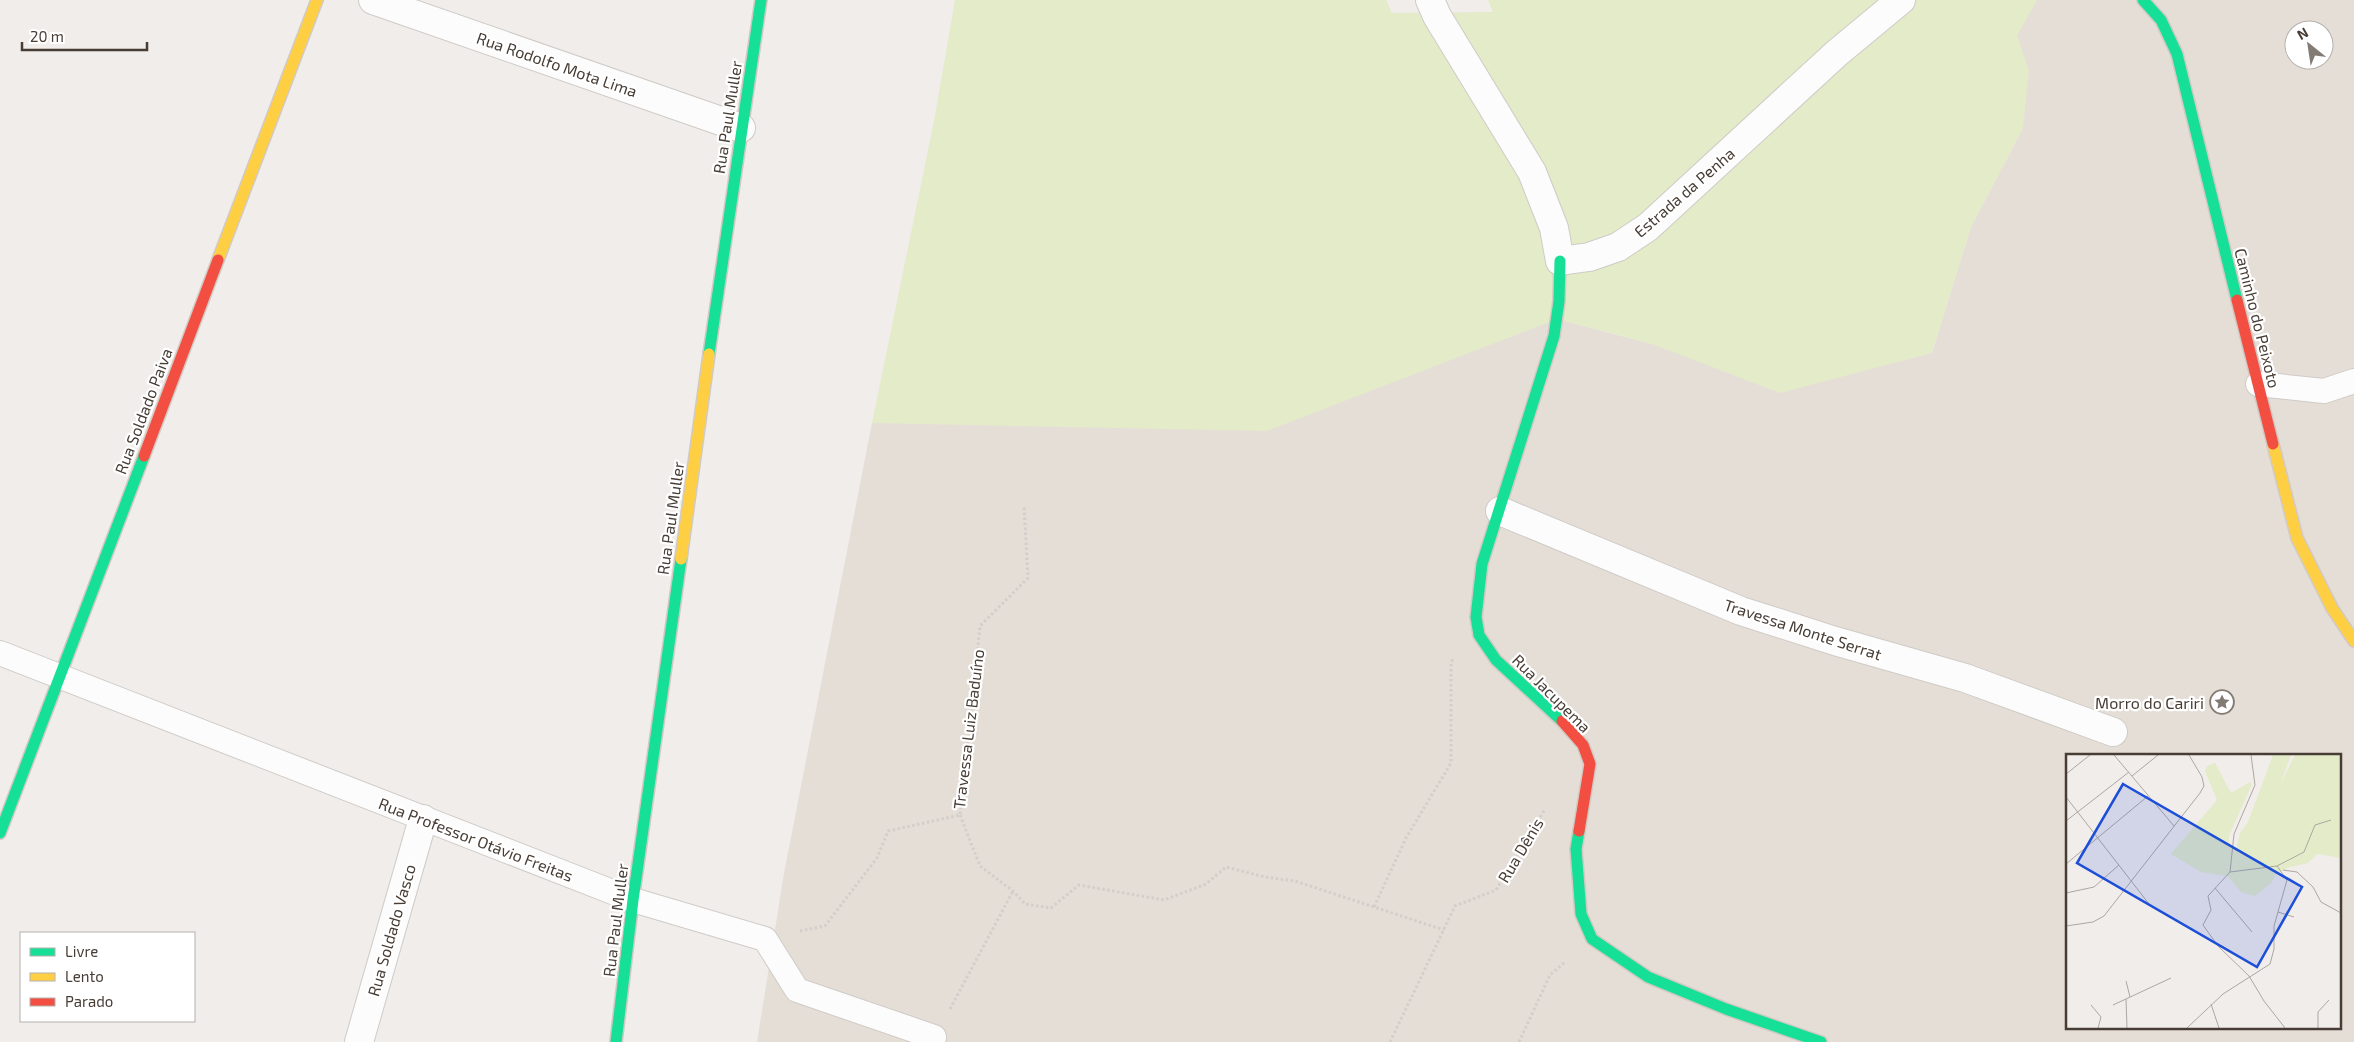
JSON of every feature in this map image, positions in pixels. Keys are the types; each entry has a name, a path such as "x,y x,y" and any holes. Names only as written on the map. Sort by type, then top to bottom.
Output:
{"street":[{"name":"Rua Soldado Paiva","path":"0,833 317,0"},
{"name":"Rua Rodolfo Mota Lima","path":"373,0 741,128"},
{"name":"Rua Paul Muller","path":"616,1042 632,900 741,128 761,0"},
{"path":"1430,0 1437,16 1532,172 1554,228 1560,261"},
{"name":"Estrada da Penha","path":"1560,261 1589,257 1618,247 1648,227 1837,53 1901,0"},
{"name":"Caminho do Peixoto","path":"2143,0 2161,20 2177,54 2297,538 2332,608 2354,641"},
{"name":"Rua Jacupema","path":"1560,261 1559,301 1554,336 1482,564 1476,617 1479,635 1496,660 1568,726 1583,745 1590,764 1576,849 1581,914 1592,938"},
{"name":"Travessa Monte Serrat","path":"1500,511 1741,611 1835,642 1965,678 2113,732"},
{"name":"Rua Soldado Vasco","path":"359,1042 423,819"},
{"path":"1592,938 1648,977 1726,1009 1821,1042"}],"lane":[{"path":"2258,384 2324,391 2354,381"},
{"name":"Rua Professor Otávio Freitas","path":"0,653 632,900 765,939"},
{"path":"765,939 797,990 934,1037"}],"path":[{"name":"Travessa Luiz Baduíno","path":"765,939 825,926 877,858 888,832 960,815 980,626 1028,578 1024,506"},
{"path":"1374,907 1406,838 1451,763 1451,663 1476,617"},
{"name":"Rua Dênis","path":"1390,1042 1455,906 1496,890 1547,805"},
{"path":"960,815 980,866 1013,891 1025,904 1051,908 1079,885 1164,900 1206,884 1226,868 1264,877 1295,881 1444,930"},
{"path":"934,1037 1013,891"},
{"path":"1519,1042 1550,975 1592,938"}],"shaded area":[{"name":"Morro do Cariri","path":"1939,0 2354,0 2354,1042 757,1042 784,873 872,423 1100,416 1557,319 1652,344 1932,353 1971,227 2023,128"}],"green space":[{"path":"955,0 1386,0 1392,13 1493,12 1488,0 2037,0 2017,36 2029,70 2023,128 1971,227 1932,353 1780,393 1652,344 1557,319 1267,431 872,423 934,121"}],"traffic: fast":[{"path":"709,354 761,0"},
{"path":"2143,0 2161,20 2177,54 2237,300"},
{"path":"1560,261 1559,301 1554,336 1482,564 1476,617 1479,635 1496,660 1562,721"},
{"path":"0,833 144,456"},
{"path":"616,1042 633,900 681,559"},
{"path":"1579,831 1576,849 1581,914 1592,939 1648,977 1726,1009 1821,1042"}],"traffic: slow":[{"path":"218,260 317,0"},
{"path":"681,559 709,354"},
{"path":"2273,444 2297,538 2332,608 2354,641"}],"traffic: jam":[{"path":"144,456 218,260"},
{"path":"2237,300 2273,444"},
{"path":"1562,721 1583,745 1590,764 1579,831"}],"place":[{"name":"Morro do Cariri","path":"2222,702"}]}
